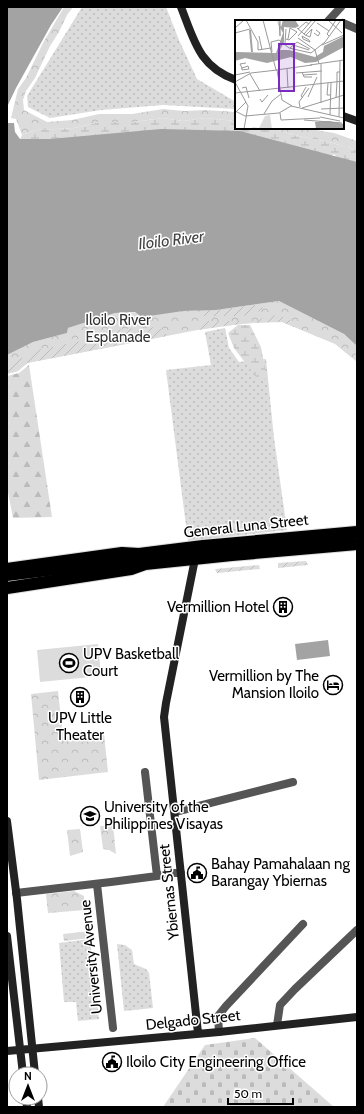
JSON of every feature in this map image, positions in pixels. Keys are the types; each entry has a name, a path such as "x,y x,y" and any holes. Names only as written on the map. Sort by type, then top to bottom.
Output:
{"highway":[{"name":"General Luna Street","path":"7,588 131,569 138,560 211,545 357,532"},
{"name":"General Luna Street","path":"7,569 122,553 138,560 195,559 357,544"}],"main road":[{"path":"7,576 138,560"}],"street":[{"path":"181,7 198,51 207,63 235,80"},
{"path":"332,20 341,7"},
{"path":"344,23 357,29"},
{"path":"344,116 357,121"},
{"name":"Ybiernas Street","path":"195,559 164,717 198,1033"},
{"path":"144,772 158,876"},
{"path":"175,812 293,782"},
{"path":"7,821 34,1066"},
{"path":"16,893 181,873"},
{"name":"University Avenue","path":"97,884 113,1028"},
{"path":"219,1032 218,1016 303,924"},
{"path":"277,1026 280,1005 357,930"},
{"path":"7,936 22,1066"},
{"path":"14,1000 27,999"},
{"name":"Delgado Street","path":"7,1051 219,1032 357,1017"}],"green space":[{"path":"64,7 73,7 50,46 35,78 26,91 23,100 24,110 47,122 72,120 99,114 132,114 163,109 235,112 235,121 205,118 183,121 163,118 133,122 100,122 74,128 36,130 22,135 16,119 11,118 18,89 26,78 43,43"},
{"path":"82,7 166,7 197,79 235,101 235,109 163,105 101,110 50,118 28,107 27,96"},
{"path":"163,118 183,121 205,118 235,121 235,129 276,129 294,135 329,142 357,150 357,175 344,166 334,154 318,166 16,148 22,135 36,130 74,128 100,122 133,122"},
{"path":"276,129 310,129 334,133 357,141 357,150 329,142 294,135"},
{"name":"Iloilo River Esplanade","path":"279,301 344,334 357,346 357,362 335,344 282,322 265,322 213,327 27,363 18,371 7,374 7,355 33,342 67,333 68,328 115,313 216,310"},
{"path":"263,304 262,310 242,316 203,316 196,310 216,310"},
{"path":"272,315 291,320 294,322 294,327 282,322 254,323 264,317"},
{"path":"202,321 239,321 240,324 198,330 197,324"},
{"path":"238,325 250,325 261,347 267,379 259,381 234,348 228,333"},
{"path":"158,327 165,331 167,336 27,363 18,371 7,374 7,366 37,350 73,343 122,329"},
{"path":"225,328 229,348 239,362 266,359 274,438 287,530 188,541 166,370 211,365 205,332"},
{"path":"29,365 52,517 13,518 7,487 7,376 19,373"},
{"path":"306,561 308,565 278,568 278,563"},
{"path":"259,565 260,569 217,573 215,569"},
{"name":"UPV Basketball Court","path":"98,644 101,676 40,682 37,650"},
{"path":"58,691 63,737 104,734 108,772 39,780 31,694"},
{"path":"113,825 116,854 109,850 103,849 100,826"},
{"path":"80,829 83,852 70,856 67,830"},
{"path":"74,891 84,896 85,910 48,913 46,894"},
{"path":"90,931 90,938 64,941 63,934"},
{"path":"90,939 99,1019 78,1021 76,1002 64,1002 59,943"},
{"path":"117,944 125,945 132,950 134,964 146,969 149,973 153,1008 124,1011"},
{"path":"255,1038 334,1107 163,1107 205,1045"}],"water":[{"path":"7,7 63,7 51,25 7,107"},
{"name":"Iloilo River","path":"7,123 14,123 15,132 20,139 50,139 161,129 240,131 357,162 357,346 344,334 279,301 216,310 183,311 142,317 135,312 115,313 68,328 67,333 33,342 7,355"},
{"path":"328,640 330,656 297,660 295,644"}],"place":[{"name":"Vermillion Hotel","path":"283,607"},
{"name":"UPV Basketball Court","path":"69,663"},
{"name":"Vermillion by The Mansion Iloilo","path":"333,685"},
{"name":"UPV Little Theater","path":"80,697"},
{"name":"University of the Philippines Visayas","path":"90,816"},
{"name":"Bahay Pamahalaan ng Barangay Ybiernas","path":"197,873"},
{"name":"Iloilo City Engineering Office","path":"112,1062"}]}
